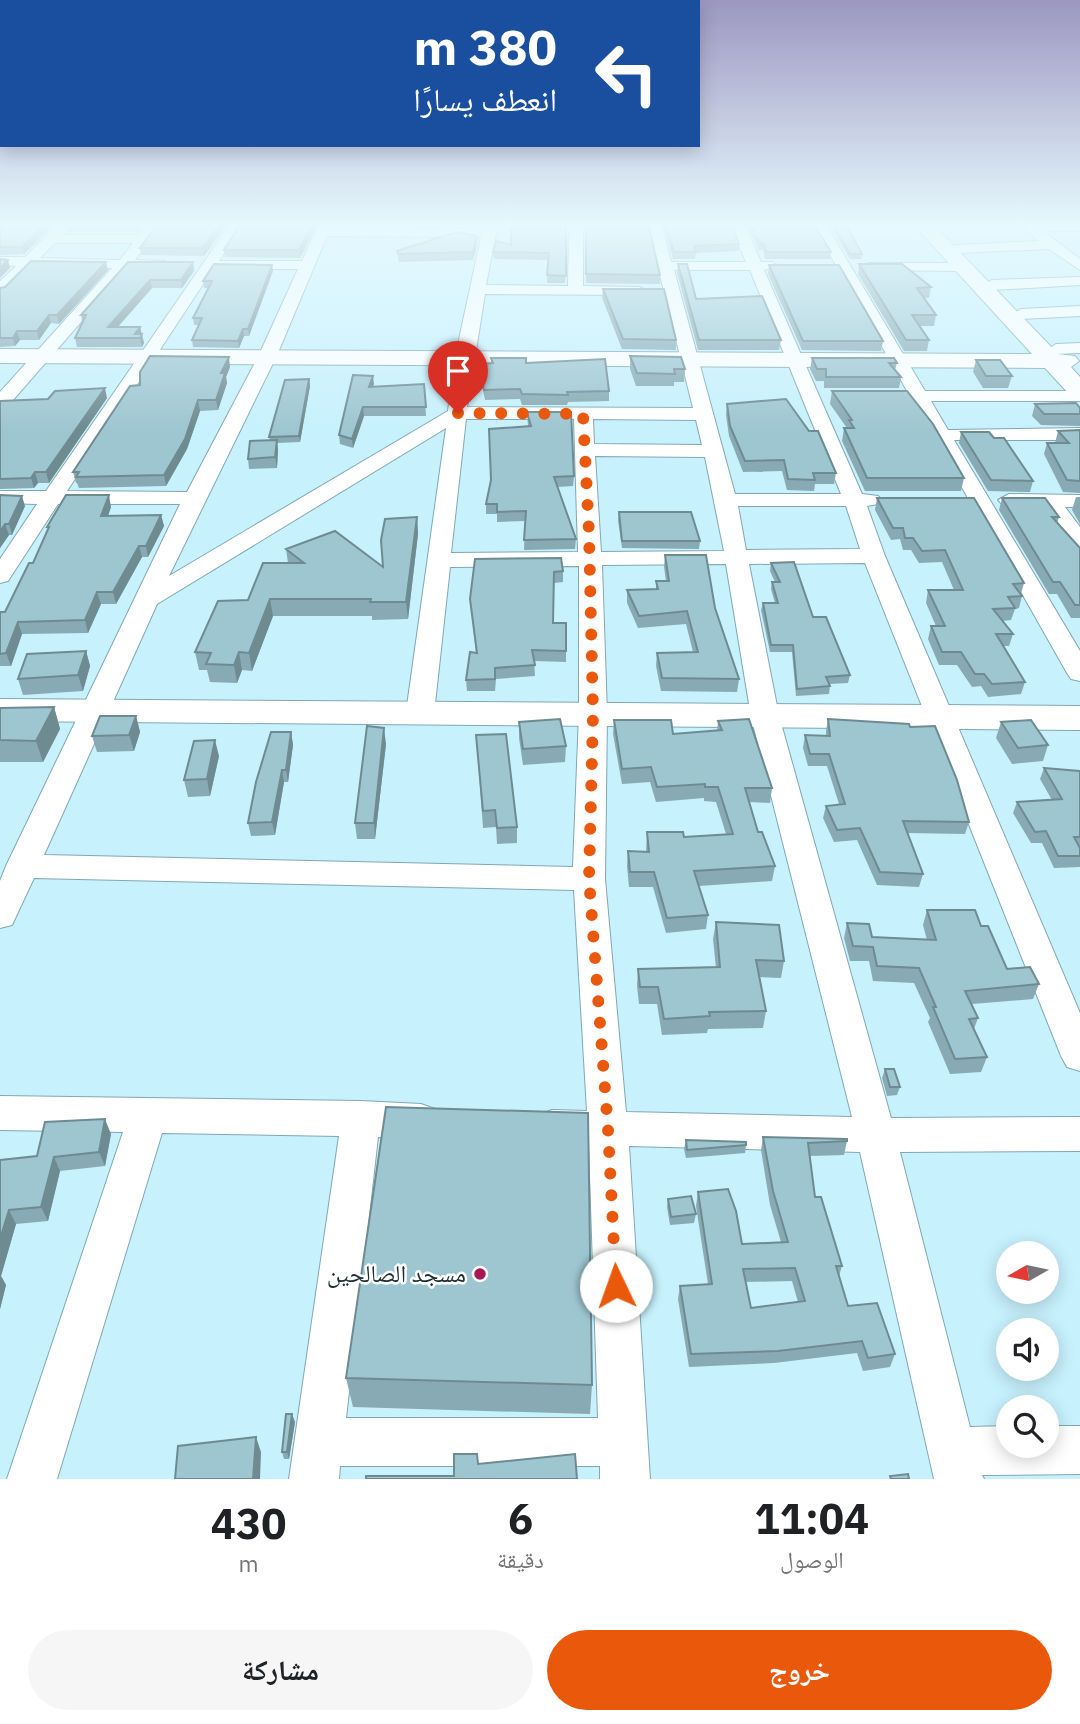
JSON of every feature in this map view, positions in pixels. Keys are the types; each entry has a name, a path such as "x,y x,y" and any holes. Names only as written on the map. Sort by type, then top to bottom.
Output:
{"street":[{"path":"2,399 45,356 100,292"},
{"path":"0,576 189,292"},
{"path":"0,916 194,498 268,355 295,292"},
{"path":"420,713 464,358 476,292"},
{"path":"672,292 726,500 765,716 876,1135 956,1465 1080,1450"},
{"path":"767,292 1080,1056"},
{"path":"853,292 919,396 1080,673"},
{"path":"995,292 1067,359"},
{"path":"878,396 1080,393 1067,359 999,292"},
{"path":"1021,314 1080,312"},
{"path":"0,356 268,355 898,361 1067,359"},
{"path":"810,396 837,396"},
{"path":"148,599 458,413 703,414"},
{"path":"361,1118 316,1460 624,1460 608,1129 589,879 593,714 587,450 583,414"},
{"path":"941,434 1080,434"},
{"path":"587,450 713,451"},
{"path":"0,497 194,498"},
{"path":"726,500 896,500"},
{"path":"952,500 1080,501"},
{"path":"1049,500 1080,542"},
{"path":"438,560 590,561 737,555 874,556"},
{"path":"0,710 1080,718"},
{"path":"22,866 589,879"},
{"path":"0,1113 361,1118 457,1122"},
{"path":"32,1479 148,1114"},
{"path":"512,1125 876,1135 1080,1134"}],"building":[{"path":"0,292 78,292 57,315 49,315 37,331 17,331 13,338 0,338"},
{"path":"101,292 139,292 108,327 140,327 135,334 142,334 140,338 75,338 86,315 81,315"},
{"path":"206,292 262,292 248,329 243,329 238,341 192,340 202,318 193,318"},
{"path":"604,292 665,292 676,340 623,339"},
{"path":"686,292 694,292 696,299 762,296 781,340 699,340"},
{"path":"781,292 855,292 883,341 803,341"},
{"path":"876,292 920,292 936,315 912,315 929,340 906,340"},
{"path":"150,356 229,357 221,373 225,373 216,400 198,400 185,439 164,475 76,477 79,472 73,472 130,386 140,385 140,372"},
{"path":"630,356 681,357 685,369 674,369 675,374 637,373"},
{"path":"491,358 526,358 526,363 605,359 609,391 567,392 568,395 522,394 520,389 484,390 479,364 493,363"},
{"path":"812,358 894,358 897,363 889,363 901,377 826,377 826,369 817,369"},
{"path":"976,360 1000,360 1012,376 986,376"},
{"path":"353,375 373,376 369,387 424,384 426,407 363,407 352,439 339,435"},
{"path":"309,379 299,436 269,437 285,380"},
{"path":"105,388 46,472 35,472 31,478 0,479 0,401 48,399 55,391"},
{"path":"832,391 907,391 933,424 964,478 867,478 844,428 854,428 849,420 852,420"},
{"path":"786,399 809,431 818,431 836,473 813,473 815,480 788,479 784,460 745,461 730,426 727,404"},
{"path":"1076,403 1080,414 1044,414 1035,404"},
{"path":"527,412 571,412 574,476 554,477 576,539 524,540 526,511 497,512 497,504 486,504 491,480 489,429 531,426"},
{"path":"1080,430 1080,481 1067,480 1047,443 1069,443 1058,431"},
{"path":"961,432 989,432 994,438 1004,438 1033,481 991,480"},
{"path":"277,440 275,457 248,459 250,441"},
{"path":"0,495 22,496 9,524 5,524 0,532"},
{"path":"66,495 109,495 101,516 161,515 146,546 139,546 113,592 97,592 85,620 18,622 6,653 0,654 0,612 5,612 29,563 33,563 47,527"},
{"path":"877,498 974,498 1024,583 1013,584 1022,596 1008,597 1015,608 993,609 1013,634 996,634 1025,682 992,684 984,674 975,674 961,652 942,652 931,626 945,626 928,590 963,590 945,550 922,551 913,538 905,538 903,528 893,528"},
{"path":"1002,498 1045,498 1059,517 1052,517 1080,548 1080,605 1075,605 1060,582 1053,582"},
{"path":"619,512 691,512 700,541 622,541"},
{"path":"417,517 406,602 370,602 371,599 270,599 249,653 239,652 234,665 206,664 211,653 195,652 218,601 248,600 263,563 304,563 286,549 335,531 383,567 381,540 385,519"},
{"path":"665,555 706,555 715,608 739,679 662,678 657,653 698,652 687,611 639,616 627,590 658,589 656,581 669,581"},
{"path":"561,558 563,571 554,572 553,623 566,623 566,651 532,650 535,665 495,668 495,679 466,680 470,652 477,653 470,599 475,559"},
{"path":"794,562 813,617 826,617 850,675 826,677 830,686 797,689 793,645 771,645 763,603 778,603 772,582 780,582 771,563"},
{"path":"86,651 78,675 18,679 27,654"},
{"path":"54,707 36,741 0,740 0,708"},
{"path":"100,716 136,716 129,735 92,736"},
{"path":"560,719 566,746 523,749 519,722"},
{"path":"749,719 772,788 745,788 758,832 762,832 775,866 694,871 708,915 667,918 654,872 630,872 628,851 649,852 647,832 683,832 684,837 733,834 718,787 705,787 705,784 657,787 651,767 622,769 614,720 671,720 673,734 722,730 718,721"},
{"path":"828,719 909,724 910,727 935,726 957,780 969,822 903,821 923,874 880,872 860,828 837,830 826,806 845,804 829,754 810,754 805,735 830,736"},
{"path":"1031,720 1048,745 1018,748 1001,722"},
{"path":"367,726 384,728 374,823 355,823"},
{"path":"271,732 291,732 286,770 282,770 272,822 248,823 256,782"},
{"path":"506,734 517,827 497,828 495,810 483,811 476,735"},
{"path":"215,740 207,779 184,780 194,741"},
{"path":"1044,768 1080,771 1080,837 1074,837 1080,848 1080,856 1058,856 1046,831 1035,832 1017,802 1062,799"},
{"path":"927,910 975,910 981,926 988,926 1007,969 1030,967 1039,984 965,991 978,1018 969,1019 987,1057 955,1059 919,968 877,966 873,947 853,946 847,923 869,924 872,937 936,940"},
{"path":"716,922 779,925 784,961 756,960 766,1011 709,1012 710,1016 664,1019 658,987 640,987 638,969 720,967"},
{"path":"885,1069 894,1069 900,1087 890,1087"},
{"name":"مسجد الصالحين","path":"386,1107 588,1113 592,1385 346,1378"},
{"path":"105,1119 99,1152 54,1157 41,1207 9,1210 0,1239 0,1160 37,1156 45,1122"},
{"path":"763,1137 847,1139 808,1143 815,1197 821,1197 842,1266 836,1266 848,1306 877,1303 895,1354 868,1358 862,1341 778,1351 691,1354 680,1286 712,1284 698,1192 728,1189 736,1211 742,1244 788,1242 773,1191","holes":["795,1268 805,1301 751,1308 743,1269"]},
{"path":"686,1140 746,1142 746,1145 687,1150"},
{"path":"691,1196 696,1214 671,1217 668,1199"},
{"path":"286,1414 292,1414 287,1452 282,1452"},
{"path":"256,1437 253,1479 175,1479 178,1446"},
{"path":"454,1454 477,1454 478,1464 575,1454 577,1479 366,1479 366,1476 454,1476"},
{"path":"908,1474 909,1479 891,1479 890,1476"}],"place":[{"name":"مسجد الصالحين","path":"480,1274"}],"route":[{"path":"458,413 583,414 587,450 593,714 589,879 608,1129 616,1286"}]}
